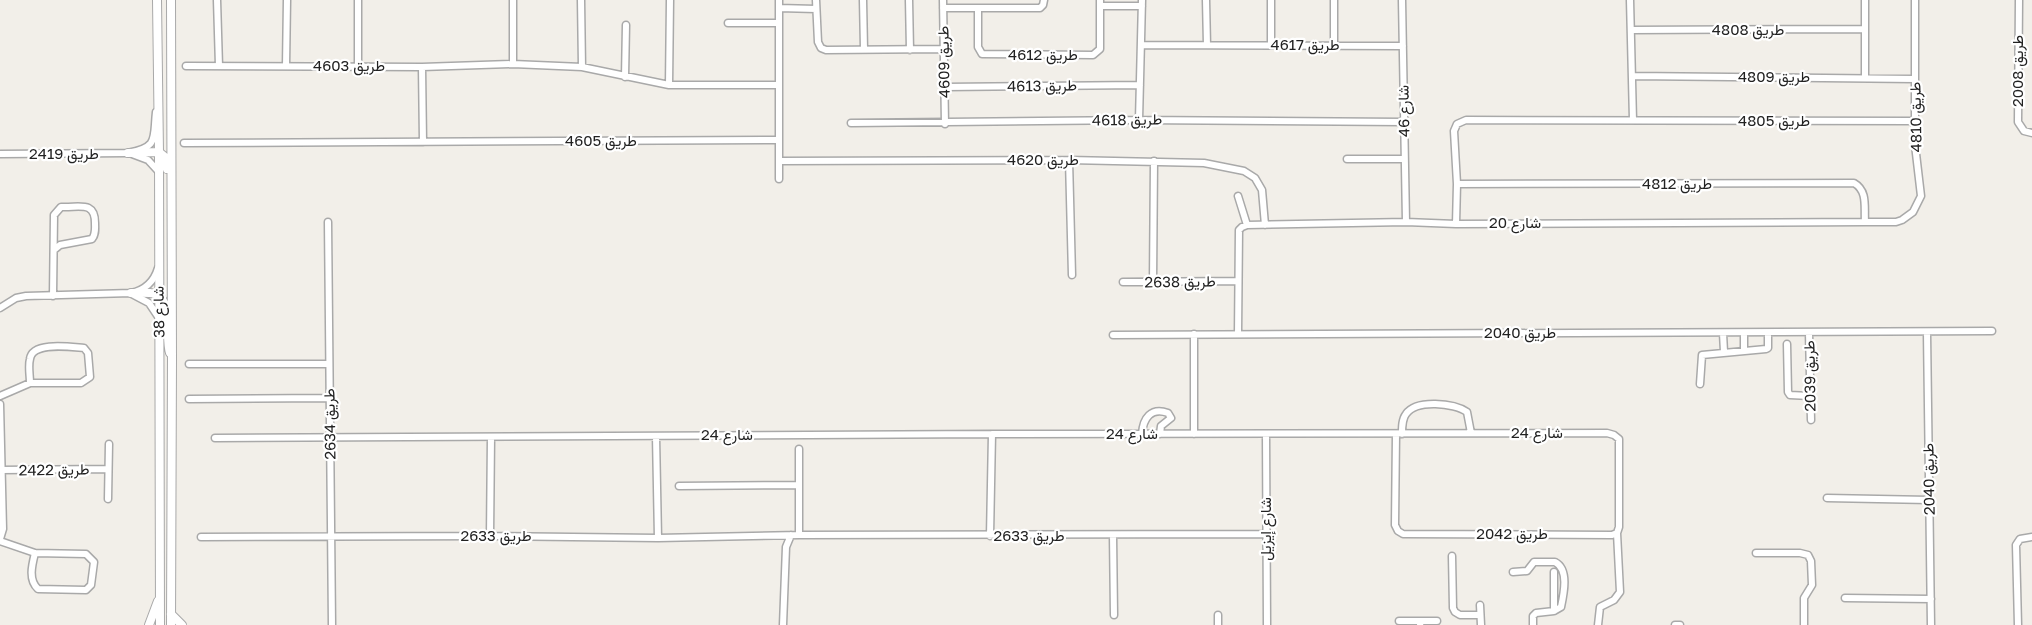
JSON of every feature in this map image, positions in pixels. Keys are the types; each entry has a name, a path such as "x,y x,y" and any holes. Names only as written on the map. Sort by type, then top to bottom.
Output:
{"street":[{"name":"شارع 38","path":"156,0 159,152 160,625"},
{"name":"شارع 38","path":"170,0 172,220 171,625"},
{"path":"218,0 219,66"},
{"path":"286,66 287,0"},
{"path":"358,0 358,66"},
{"path":"513,0 513,64"},
{"path":"581,0 582,67"},
{"path":"669,85 670,0"},
{"path":"779,0 779,179"},
{"path":"816,0 818,42 821,48 826,50 944,49"},
{"path":"863,0 864,49"},
{"path":"909,0 910,50"},
{"name":"طريق 4609","path":"943,0 945,124"},
{"path":"943,8 1040,8 1044,0"},
{"path":"1206,0 1207,45"},
{"path":"1271,0 1271,45"},
{"path":"1334,0 1334,45"},
{"name":"شارع 46","path":"1402,0 1406,222"},
{"path":"1630,0 1633,120"},
{"path":"1865,0 1865,78"},
{"name":"طريق 4810","path":"1896,222 1913,212 1921,196 1915,121 1915,0"},
{"name":"طريق 2008","path":"2019,0 2018,122 2024,131 2032,132"},
{"path":"1100,3 1142,3 1139,120"},
{"name":"طريق 4612","path":"978,8 978,50 982,54 1093,55 1100,49 1100,3"},
{"path":"780,8 816,9"},
{"path":"728,23 780,23"},
{"path":"625,77 626,25"},
{"name":"طريق 4808","path":"1631,30 1865,29"},
{"name":"طريق 4617","path":"1141,45 1403,46"},
{"name":"طريق 4603","path":"186,66 513,64 582,67 669,85 779,85"},
{"path":"422,66 423,142"},
{"name":"طريق 4809","path":"1632,76 1915,79"},
{"name":"طريق 4613","path":"945,87 1140,85"},
{"name":"طريق 2419","path":"0,154 128,153 142,150 151,144 158,89"},
{"name":"طريق 4618","path":"851,123 945,124 1139,120 1404,122"},
{"name":"طريق 4805","path":"1456,184 1454,131 1457,124 1466,120 1915,121"},
{"name":"طريق 4605","path":"184,142 779,140"},
{"path":"128,153 159,152 166,160 168,201 172,220"},
{"name":"طريق 2419","path":"128,153 148,160 159,172"},
{"path":"1347,159 1404,159"},
{"path":"1069,160 1072,274"},
{"name":"طريق 4620","path":"779,161 1069,160 1204,163 1250,174 1256,178 1262,190 1265,225"},
{"path":"1153,282 1154,162"},
{"name":"طريق 4812","path":"1456,184 1854,183 1861,187 1864,194 1865,222"},
{"path":"1456,184 1456,224"},
{"path":"1238,196 1247,225 1242,226 1239,230 1238,334"},
{"path":"53,296 54,215 56,211 64,207 89,208 93,210 95,214 95,235 92,239 60,245 54,250"},
{"name":"طريق 2634","path":"328,222 332,625"},
{"name":"شارع 20","path":"1247,225 1406,222 1456,224 1896,222"},
{"path":"131,293 139,291 152,282 159,267"},
{"name":"طريق 2638","path":"1123,282 1238,281"},
{"path":"131,293 149,303 160,320"},
{"path":"0,308 16,298 26,296 154,294 159,296 166,307 167,341 172,359"},
{"name":"طريق 2040","path":"1113,335 1927,333 1992,331"},
{"path":"1723,333 1724,352"},
{"path":"1744,333 1744,350"},
{"path":"1700,384 1702,354 1768,348 1768,333"},
{"name":"طريق 2039","path":"1809,333 1811,420"},
{"name":"طريق 2040","path":"1927,333 1931,625"},
{"path":"1194,334 1194,434"},
{"path":"1787,344 1788,392 1794,396 1810,396"},
{"path":"0,396 30,383 81,383 90,377 88,353 84,348 47,347 36,349 32,352 30,359 30,383"},
{"path":"189,364 329,364"},
{"path":"189,399 329,398"},
{"name":"طريق 2422","path":"0,404 3,529 0,540 36,553 86,554 94,562 91,585 86,590 38,589 34,585 32,578 32,565 36,553"},
{"path":"1399,434 1404,416 1408,412 1423,406 1437,404 1460,407 1467,412 1472,433"},
{"path":"1142,434 1147,417 1153,412 1161,411 1168,413 1171,418 1161,426 1160,434"},
{"name":"شارع 24","path":"215,438 1607,433 1614,435 1619,440 1619,527 1617,533"},
{"path":"990,536 992,434"},
{"name":"شارع إيزيل","path":"1266,434 1267,625"},
{"name":"طريق 2042","path":"1399,434 1396,525 1398,531 1403,534 1612,535 1617,533"},
{"path":"656,436 658,538"},
{"path":"490,536 491,437"},
{"path":"108,499 107,469 109,444"},
{"path":"783,625 786,548 795,535 799,449"},
{"name":"طريق 2422","path":"1,470 107,469"},
{"path":"679,486 798,485"},
{"path":"1827,498 1929,500"},
{"path":"1598,625 1600,608 1614,600 1620,592 1617,533"},
{"name":"طريق 2633","path":"201,537 490,536 658,538 795,535 1266,534"},
{"path":"1113,535 1114,615"},
{"path":"2018,625 2016,545 2020,539 2032,537"},
{"path":"1756,553 1800,553 1808,555 1811,560 1812,584 1804,598 1804,625"},
{"path":"1452,556 1453,608 1455,612 1460,614 1480,615"},
{"path":"1513,572 1528,571 1534,562 1555,562 1563,568 1562,602 1559,610 1536,613 1533,616 1533,625"},
{"path":"1554,572 1554,611"},
{"path":"149,625 160,597"},
{"path":"1845,598 1931,599"},
{"path":"1480,605 1481,625"},
{"path":"171,613 182,625"},
{"path":"1218,615 1218,625"},
{"path":"1399,620 1420,623 1437,622"},
{"path":"1675,625 1680,625"}]}
